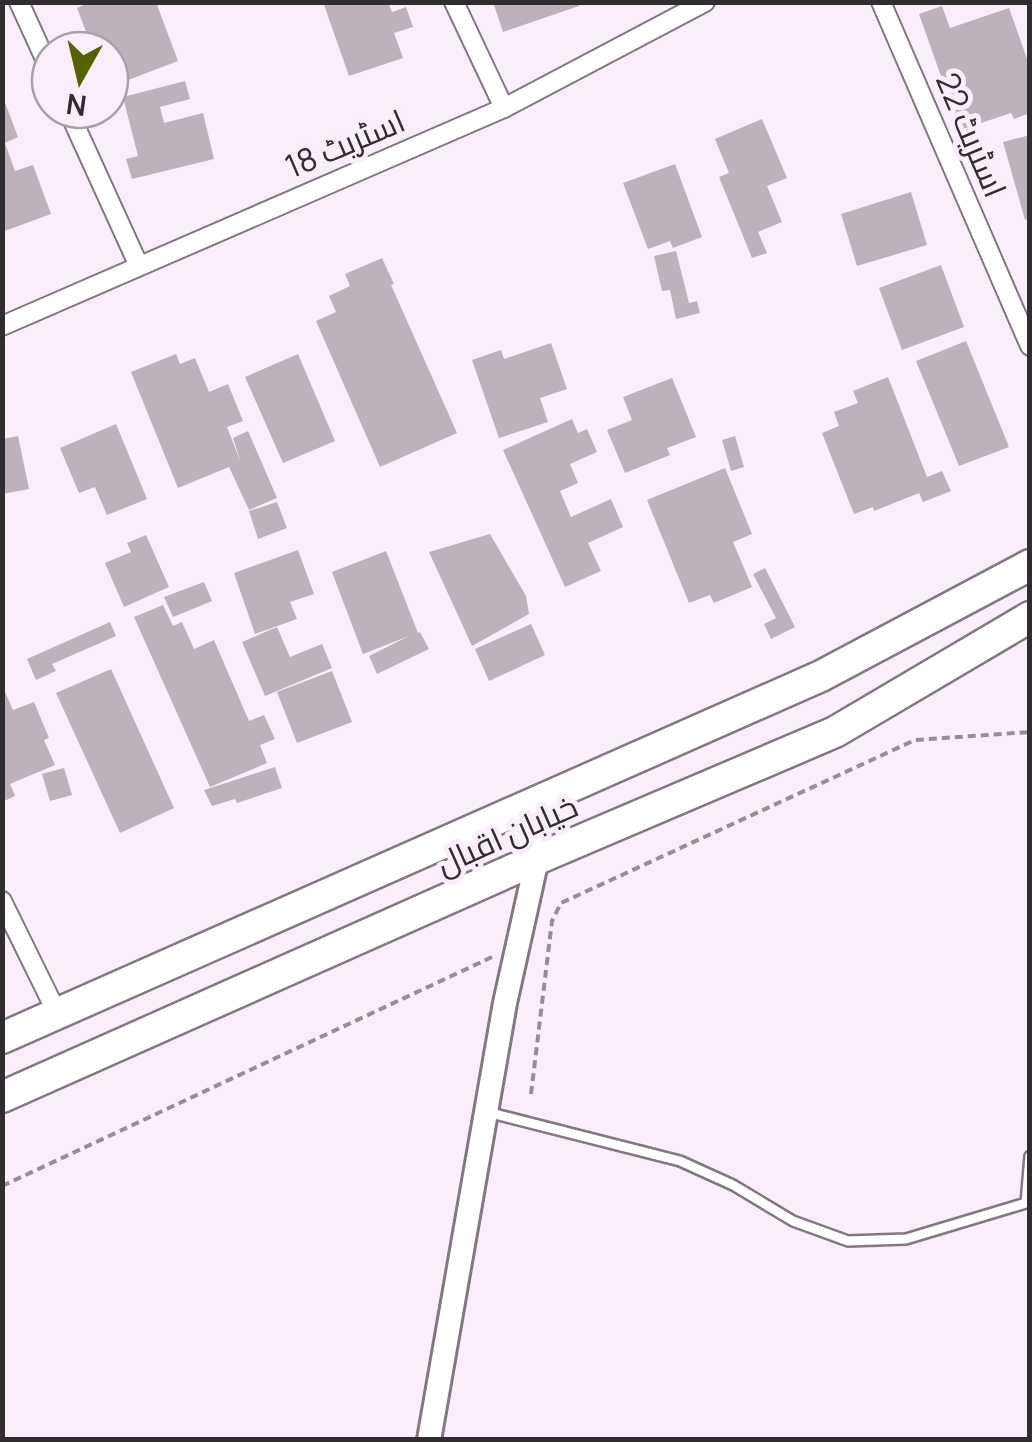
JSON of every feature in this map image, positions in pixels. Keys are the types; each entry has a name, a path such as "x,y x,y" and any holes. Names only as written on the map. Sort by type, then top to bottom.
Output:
{"main road":[{"name":"خیابان اقبال","path":"2,1038 821,676 1030,565"},
{"name":"خیابان اقبال","path":"2,1097 537,859 836,732 1030,618"}],"street":[{"path":"19,2 32,30"},
{"path":"454,2 504,108"},
{"name":"اسٹریٹ 18","path":"2,326 504,108 704,2"},
{"name":"اسٹریٹ 22","path":"881,2 1030,346"},
{"path":"77,130 139,266"},
{"path":"429,1440 537,859 518,810"},
{"path":"2,901 57,1014"}],"lane":[{"path":"488,1112 680,1162 733,1185 793,1222 848,1241 906,1239 1026,1203 1030,1156"}],"path":[{"path":"530,1094 552,921 562,903 915,740 1030,732"},
{"path":"2,1186 518,945"}],"building":[{"path":"90,2 156,2 178,61 130,79 130,30 85,30 77,8"},
{"path":"323,2 388,2 392,12 406,7 413,27 394,33 403,58 349,76"},
{"path":"493,2 578,2 579,6 503,32"},
{"path":"942,6 950,28 1009,8 1030,67 1030,113 1014,119 1011,113 960,130 919,14"},
{"path":"185,81 190,99 160,107 164,123 203,113 214,159 132,179 126,159 138,156 130,125 130,95"},
{"path":"3,97 18,137 5,143 15,171 33,165 51,214 2,232"},
{"path":"762,119 787,178 767,186 782,222 758,232 767,253 752,258 719,177 729,173 715,139"},
{"path":"1030,135 1030,218 1025,220 1003,142"},
{"path":"675,164 702,237 673,248 670,241 648,249 623,183"},
{"path":"911,192 927,245 857,266 841,214"},
{"path":"676,251 689,303 697,301 700,313 676,319 670,290 662,291 654,256"},
{"path":"382,258 457,433 380,467 316,321 336,312 329,296 350,286 345,274"},
{"path":"941,265 964,327 902,350 879,288"},
{"path":"966,341 1009,447 959,466 916,361"},
{"path":"551,343 567,389 540,398 548,422 499,438 472,360 501,350 504,359"},
{"path":"176,354 180,364 195,358 209,392 228,384 243,421 227,427 241,463 233,438 248,431 277,498 249,510 229,467 178,488 131,372"},
{"path":"298,354 335,441 283,463 245,377"},
{"path":"888,377 927,477 942,471 951,491 923,502 919,493 874,511 873,507 854,514 822,433 839,426 834,412 858,403 853,391"},
{"path":"672,378 696,437 667,448 670,455 625,473 607,430 632,420 623,397"},
{"path":"572,419 578,433 587,429 597,452 570,464 578,483 560,491 571,517 611,499 623,527 588,543 601,571 565,587 503,450"},
{"path":"116,424 147,499 107,515 95,487 79,493 60,448"},
{"path":"18,436 29,489 2,494 2,439"},
{"path":"735,436 744,467 731,471 722,440"},
{"path":"725,468 752,534 733,542 752,587 714,603 710,595 689,603 647,500"},
{"path":"277,502 287,528 258,539 249,511"},
{"path":"490,534 526,596 529,614 472,646 429,552"},
{"path":"146,535 169,587 124,607 105,563 131,552 127,543"},
{"path":"298,550 314,594 290,602 297,619 255,634 234,573"},
{"path":"386,551 418,633 429,649 377,674 369,656 409,636 363,654 332,572"},
{"path":"765,568 795,627 771,639 764,624 776,618 753,574"},
{"path":"204,582 212,601 173,617 164,597"},
{"path":"163,605 173,626 182,622 194,649 214,640 249,721 264,715 275,739 260,745 267,763 210,787 134,617"},
{"path":"110,622 116,636 52,664 56,671 36,680 27,659"},
{"path":"531,624 545,655 489,681 475,649"},
{"path":"277,627 290,657 322,644 332,668 265,696 242,642"},
{"path":"111,669 174,808 120,833 56,693"},
{"path":"332,671 352,722 297,743 277,692"},
{"path":"2,685 13,710 34,702 55,765 10,784 15,796 2,802"},
{"path":"275,767 282,788 237,803 235,799 212,806 204,790"},
{"path":"64,768 72,795 50,801 42,774"}]}
